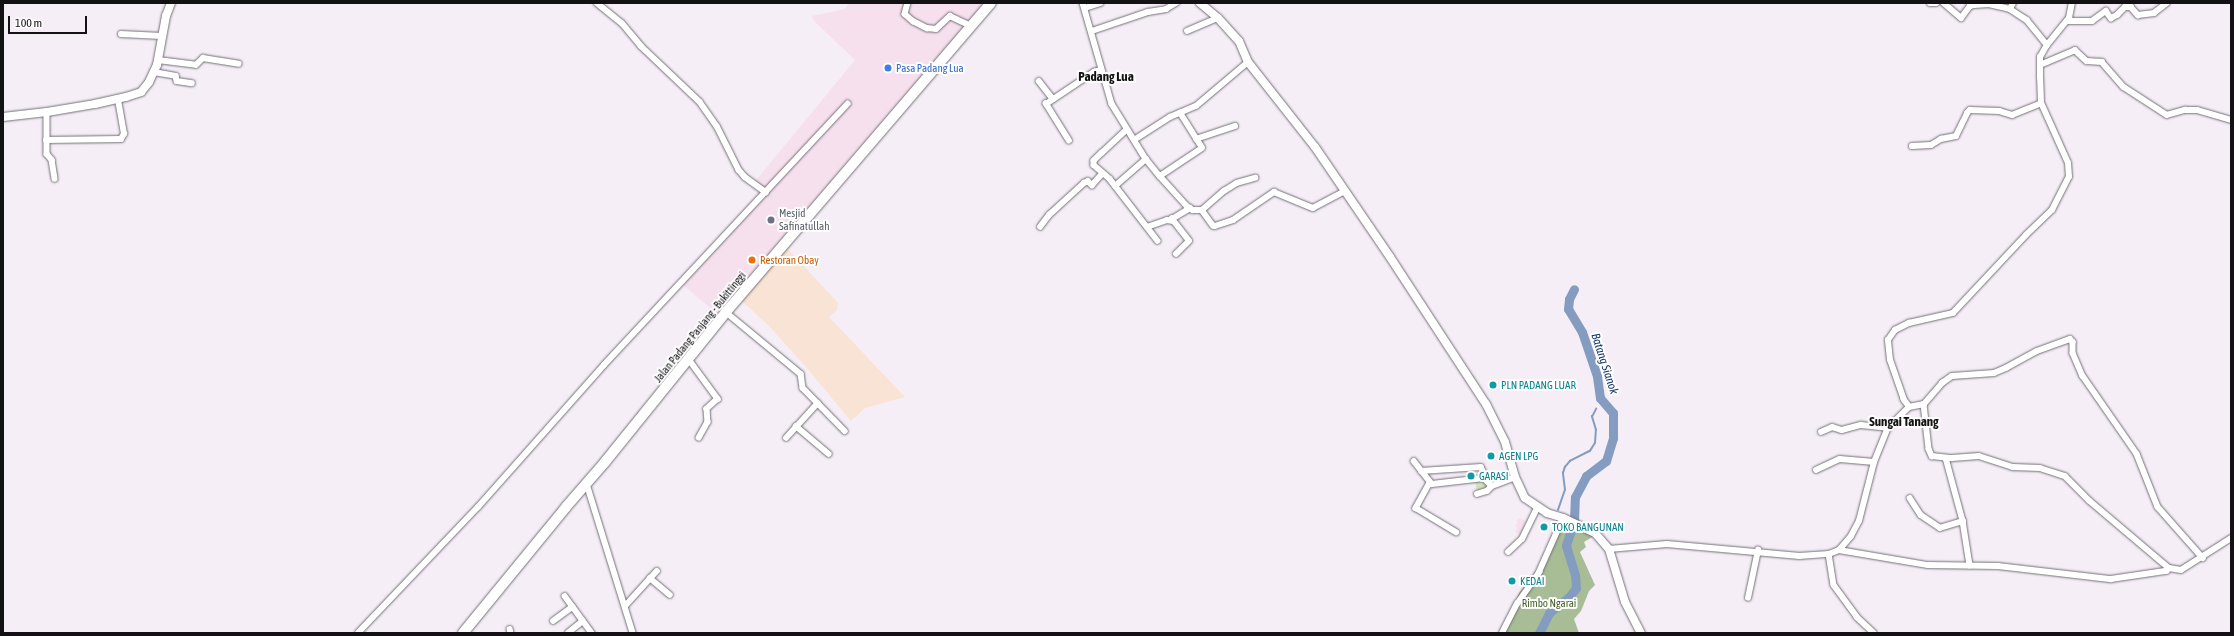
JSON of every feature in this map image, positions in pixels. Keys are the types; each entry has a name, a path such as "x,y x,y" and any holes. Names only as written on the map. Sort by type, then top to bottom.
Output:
{"highway":[{"name":"Jalan Padang Panjang - Bukittinggi","path":"463,633 587,484 726,312 991,3"}],"main road":[{"path":"3,117 47,112 122,98 144,90 154,72 158,60 162,36 171,3"},
{"path":"1200,3 1218,18 1239,41 1248,62 1315,147 1486,404 1505,442 1515,477 1525,498 1547,514 1563,518 1592,532 1609,549 1625,602 1641,633"}],"street":[{"path":"597,3 622,23 641,46 700,102 718,126 739,170 745,177 766,192"},
{"path":"908,3 904,14 913,21 927,28 936,29 950,16 971,26"},
{"path":"1100,3 1084,6 1092,31 1101,70 1112,104 1124,121 1127,130 1146,159 1190,208 1202,210 1215,226 1233,220 1274,192 1313,208 1345,191"},
{"path":"1092,31 1148,12 1166,9 1176,3"},
{"path":"1930,3 1936,3"},
{"path":"1944,3 1961,18 1970,6 1974,5 1989,4 2010,9 2027,20 2047,45"},
{"path":"2010,9 2013,3"},
{"path":"1909,408 1897,383 1888,348 1888,340 1895,330 1910,324 1953,313 2026,235 2052,210 2069,177 2068,163 2041,103 2040,57 2047,45 2067,21 2072,3"},
{"path":"2067,21 2092,21 2106,11 2111,18 2117,15 2125,7 2131,7 2138,15 2154,13 2167,3"},
{"path":"1187,31 1218,18"},
{"path":"121,34 162,36"},
{"path":"2040,65 2075,50 2086,61 2102,62 2124,87 2167,115 2186,110 2197,110 2231,120"},
{"path":"158,60 196,66 203,58 239,64"},
{"path":"1134,140 1180,113 1196,106 1248,62"},
{"path":"1069,141 1046,106 1053,99 1094,72 1101,70"},
{"path":"154,72 176,76 177,81 192,83"},
{"path":"1039,81 1053,99"},
{"path":"46,140 121,139 124,134 122,98"},
{"path":"1912,146 1931,145 1941,139 1956,136 1967,113 1970,110 1999,111 2012,115 2041,103"},
{"path":"358,633 478,507 604,365 847,104"},
{"path":"47,112 47,156 52,160 55,179"},
{"path":"1160,176 1201,149 1201,146 1180,113"},
{"path":"1196,139 1235,126"},
{"path":"1127,130 1094,161 1096,169 1101,175 1106,175 1158,241"},
{"path":"1115,186 1146,159"},
{"path":"1040,227 1049,214 1084,183 1088,181 1092,182 1101,175"},
{"path":"1202,210 1228,188 1238,183 1255,178"},
{"path":"1173,221 1174,218 1190,208"},
{"path":"1147,227 1167,220 1173,221 1189,241 1176,254"},
{"path":"726,312 801,374 803,388 845,431"},
{"path":"1609,549 1667,544 1758,550 1799,556 1829,554 1839,550 1851,536 1859,521 1874,462 1888,428 1909,408 1924,404 1942,383 1952,376 1994,373 2037,351 2070,339 2073,342 2073,353 2083,376 2137,454 2158,508 2203,558"},
{"path":"688,358 718,398 707,409 708,422 699,438"},
{"path":"786,438 818,403"},
{"path":"1924,404 1930,454 1935,457 1946,458 1979,456 2014,467 2040,468 2065,476 2090,501 2169,568 2181,570 2203,558 2231,538"},
{"path":"1821,432 1832,427 1842,430 1861,425 1888,428"},
{"path":"796,426 829,454"},
{"path":"1946,458 1963,521 1970,565"},
{"path":"1816,470 1840,459 1874,462"},
{"path":"1414,461 1432,484 1487,479"},
{"path":"1421,471 1481,467 1492,486"},
{"path":"1477,494 1487,491 1492,486 1515,477"},
{"path":"1430,483 1416,508 1456,532"},
{"path":"587,484 633,633"},
{"path":"1910,498 1918,513 1940,528 1963,521"},
{"path":"1508,552 1522,538 1537,508"},
{"path":"1502,633 1517,604 1539,572 1563,518"},
{"path":"1748,598 1758,550"},
{"path":"1839,550 1928,565 1998,566 2110,579 2166,571 2169,568"},
{"path":"1829,554 1834,585 1857,617 1874,633"},
{"path":"625,606 657,571"},
{"path":"650,578 670,595"},
{"path":"565,596 592,633"},
{"path":"553,620 572,606"},
{"path":"568,633 583,621"}],"shaded area":[{"path":"849,3 986,3 716,313 682,284 762,193 753,184 855,60 814,21 812,16 845,9"},
{"path":"785,246 838,303 837,310 829,317 905,397 865,408 851,421 806,367 768,325 742,301"},
{"path":"1520,518 1529,522 1521,537 1515,532 1517,528 1515,526 1518,523 1516,521"}],"green space":[{"path":"1475,481 1487,481 1489,488 1477,492"},
{"name":"Rimbo Ngarai","path":"1552,512 1599,533 1584,542 1586,547 1580,552 1595,585 1589,591 1581,611 1574,619 1579,633 1505,633 1519,593 1537,570 1559,523"}],"waterway":[{"name":"Batang Sianok","path":"1539,633 1549,613 1569,597 1576,588 1575,575 1566,545 1574,522 1575,497 1586,476 1606,461 1613,438 1613,413 1600,398 1597,376 1582,332 1568,309 1569,299 1574,289"},
{"path":"1558,510 1565,490 1563,473 1565,467 1570,461 1590,451 1595,443 1596,430 1592,417 1596,409"}],"place":[{"name":"Pasa Padang Lua","path":"888,68"},
{"name":"Mesjid Safinatullah","path":"771,220"},
{"name":"Restoran Obay","path":"752,260"},
{"name":"PLN PADANG LUAR","path":"1493,385"},
{"name":"AGEN LPG","path":"1491,456"},
{"name":"GARASI","path":"1471,476"},
{"name":"TOKO BANGUNAN","path":"1544,527"},
{"name":"KEDAI","path":"1512,581"}],"district":[{"name":"Padang Lua","path":"1106,77"},
{"name":"Sungai Tanang","path":"1904,422"}]}
